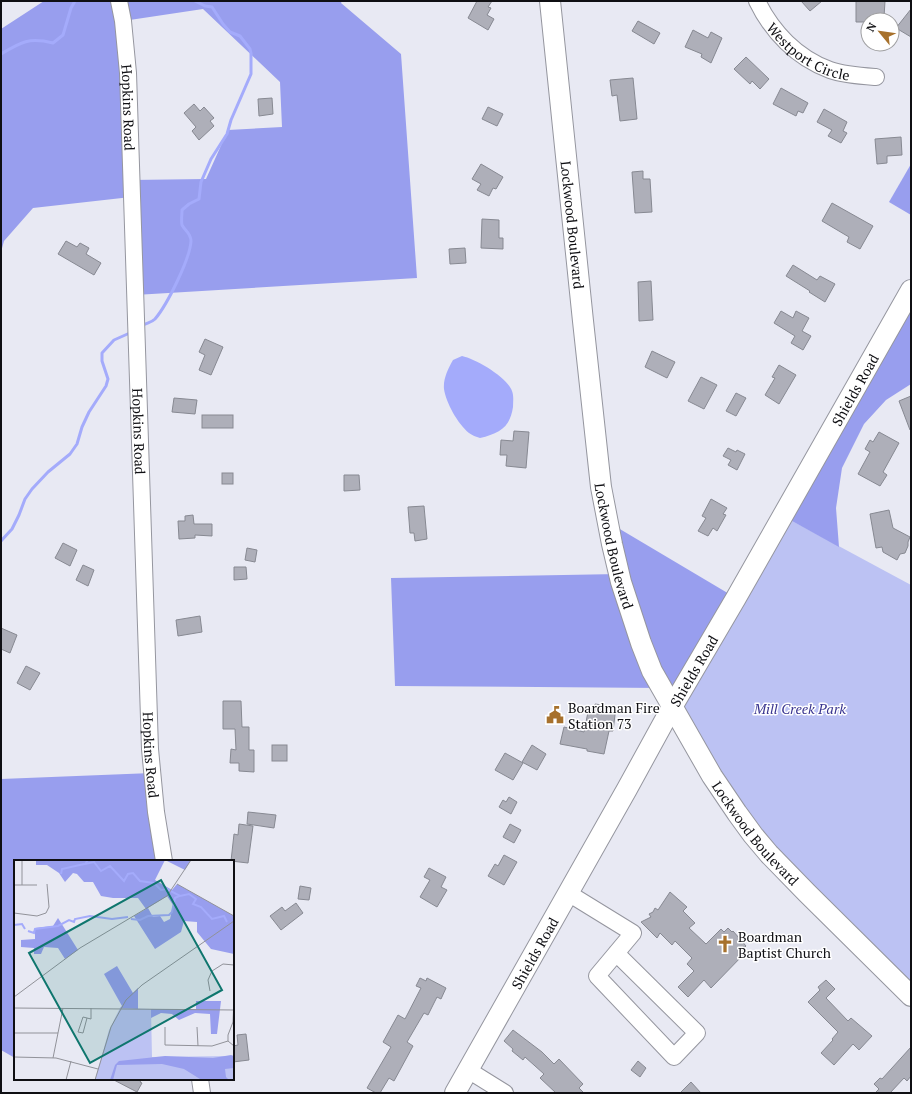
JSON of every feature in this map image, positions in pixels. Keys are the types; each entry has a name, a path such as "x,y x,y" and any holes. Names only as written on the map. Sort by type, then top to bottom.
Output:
{"main road":[{"name":"Lockwood Boulevard","path":"550,1 583,329 601,486 612,544 630,612 652,671 712,776 736,813 769,854 911,996"},
{"name":"Shields Road","path":"455,1093 672,707 736,598 911,290"}],"street":[{"name":"Hopkins Road","path":"119,1 123,21 128,73 150,750 156,812 164,860"},
{"name":"Westport Circle","path":"757,1 769,22 779,35 791,47 809,60 830,70 846,74 876,77"},
{"path":"568,893 633,933 597,976 674,1057 697,1033 616,954"},
{"path":"468,1070 505,1093"},
{"path":"200,1080 202,1093"}],"green space":[{"name":"Mill Creek Park","path":"783,516 911,585 911,996 807,893 672,707"}],"shaded area":[{"path":"44,1 342,1 341,3 401,54 417,278 135,295 131,197 33,208 4,241 1,252 1,29","holes":["203,9 280,82 282,127 228,130 206,179 131,180 123,21"]},
{"path":"911,164 911,215 889,202"},
{"path":"911,290 911,384 886,400 864,424 842,468 836,508 839,547 783,516"},
{"path":"462,356 490,369 504,380 513,393 512,414 506,425 498,432 480,438 474,436 465,429 450,407 445,395 444,382 453,360"},
{"path":"608,522 736,598 672,707 661,688 395,686 391,578 619,574"},
{"path":"152,773 164,860 14,860 14,1057 1,1050 1,779"}],"building":[{"path":"477,1 492,1 488,7 491,8 487,15 494,19 488,30 468,18"},
{"path":"801,1 822,1 810,11"},
{"path":"856,1 885,1 884,12 860,12 860,22 856,22"},
{"path":"911,9 911,37 900,30 900,23"},
{"path":"638,21 660,33 654,44 632,31"},
{"path":"693,30 708,38 711,32 722,38 711,63 701,57 702,54 685,47"},
{"path":"746,57 769,79 760,89 752,81 750,84 734,69"},
{"path":"633,78 637,119 620,121 617,95 612,96 610,80"},
{"path":"781,88 808,103 803,113 798,111 796,116 773,104"},
{"path":"272,98 273,114 259,116 258,99"},
{"path":"194,104 200,111 204,107 214,118 210,121 214,126 199,140 192,131 196,127 184,113"},
{"path":"488,107 503,114 497,126 482,119"},
{"path":"824,109 847,122 843,131 847,133 841,143 828,136 832,130 817,122"},
{"path":"901,137 902,155 887,156 887,163 877,164 875,139"},
{"path":"481,164 503,177 496,189 493,188 489,196 477,190 481,184 472,179"},
{"path":"643,171 643,179 650,179 652,212 635,213 632,172"},
{"path":"832,203 873,226 860,249 847,242 849,237 822,221"},
{"path":"482,219 499,220 499,238 503,238 503,249 481,248"},
{"path":"66,241 77,247 80,243 89,248 86,254 101,263 94,275 58,254"},
{"path":"465,248 466,263 450,264 449,249"},
{"path":"793,265 817,280 820,276 835,284 825,302 786,276"},
{"path":"651,281 653,320 639,321 638,282"},
{"path":"781,311 793,318 796,311 809,318 802,331 811,336 803,350 791,343 795,336 774,323"},
{"path":"205,339 223,347 211,375 199,370 205,355 199,352"},
{"path":"652,351 675,362 667,378 645,367"},
{"path":"779,365 796,375 779,404 765,395 775,378 772,377"},
{"path":"701,377 717,385 704,409 688,401"},
{"path":"736,393 746,398 736,416 726,411"},
{"path":"911,396 911,430 910,430 899,401"},
{"path":"174,398 197,400 195,414 172,412"},
{"path":"202,415 233,415 233,428 202,428"},
{"path":"514,431 529,432 526,468 506,466 507,455 500,455 501,440 513,441"},
{"path":"879,432 899,443 883,472 887,475 880,486 858,474 870,452 865,449 870,440 873,442"},
{"path":"728,448 745,454 737,470 728,465 731,460 723,456"},
{"path":"222,473 233,473 233,484 222,484"},
{"path":"344,475 359,475 360,490 344,491"},
{"path":"711,499 727,508 723,514 726,515 717,531 713,528 708,536 698,531 706,518 702,516"},
{"path":"424,506 427,539 415,541 414,533 410,533 408,507"},
{"path":"889,510 893,528 910,537 905,553 900,554 897,560 883,552 882,547 876,548 870,514"},
{"path":"193,515 194,524 212,524 212,536 195,535 195,538 179,539 178,521 185,521 185,516"},
{"path":"63,543 77,550 70,566 55,558"},
{"path":"247,548 257,550 255,562 245,560"},
{"path":"83,565 94,570 88,586 76,580"},
{"path":"234,567 246,567 247,579 234,580"},
{"path":"200,616 202,632 178,636 176,620"},
{"path":"1,628 17,635 10,653 1,649"},
{"path":"26,666 40,673 30,690 17,683"},
{"path":"223,701 241,701 242,727 249,727 249,750 254,750 254,772 239,771 239,763 230,763 231,749 236,750 235,729 223,729"},
{"path":"595,704 616,707 613,731 609,731 604,754 560,744 564,727 584,732 589,707 594,708"},
{"path":"272,745 287,745 287,761 272,761"},
{"path":"532,745 546,754 537,770 522,762"},
{"path":"505,753 523,763 513,780 495,770"},
{"path":"509,797 517,802 511,814 499,807 503,800 506,802"},
{"path":"248,812 276,815 274,828 247,824"},
{"path":"239,824 253,826 248,863 231,860 234,834 238,835"},
{"path":"510,824 521,830 514,843 503,837"},
{"path":"504,855 517,862 504,885 488,876 495,864 498,866"},
{"path":"429,868 446,877 441,887 447,890 437,907 420,897 430,880 424,877"},
{"path":"300,886 311,888 309,900 298,899"},
{"name":"Boardman Baptist Church","path":"670,892 687,907 683,911 695,923 689,928 706,944 721,929 724,932 728,928 732,932 733,931 746,946 742,950 745,953 711,988 704,980 688,997 678,987 694,971 687,964 692,958 675,941 672,945 660,933 657,938 641,922 651,917 649,914 653,912 655,908 658,910"},
{"path":"296,903 303,913 281,930 270,916 282,907 285,911"},
{"path":"420,978 426,981 427,978 446,988 441,999 437,997 428,1015 424,1013 407,1042 413,1046 394,1081 389,1078 380,1093 376,1093 367,1088 391,1047 383,1042 398,1015 405,1019 421,988 416,986"},
{"path":"826,980 835,989 826,998 848,1021 851,1018 872,1036 859,1050 853,1044 834,1065 821,1053 838,1032 808,1002 820,990 818,987"},
{"path":"513,1030 542,1052 554,1064 559,1059 583,1084 579,1088 584,1093 556,1093 540,1078 544,1074 525,1057 523,1060 512,1051 513,1049 504,1041"},
{"path":"246,1034 249,1060 234,1062 234,1046 238,1045 237,1035"},
{"path":"911,1047 911,1076 907,1081 904,1078 890,1093 875,1093 879,1089 874,1084 880,1078 882,1079"},
{"path":"638,1061 646,1068 640,1077 631,1070"},
{"path":"114,1080 141,1080 140,1082 142,1083 137,1092"},
{"path":"691,1082 701,1093 680,1093"}],"waterway":[{"path":"1,54 14,46 26,42 38,40 53,43 63,35 71,8 75,1"},
{"path":"142,326 155,319 160,312 187,259 191,238 182,225 182,210 189,204 199,199 201,182 211,159 227,134 231,120 251,74 250,49 240,36 230,32 212,7 205,6 195,1"},
{"path":"1,541 12,529 25,499 32,489 48,472 70,454 77,444 82,427 89,412 106,386 108,379 102,361 102,353 114,340 132,332"}],"place":[{"name":"Boardman Fire Station 73","path":"555,715"},
{"name":"Boardman Baptist Church","path":"725,944"}]}
